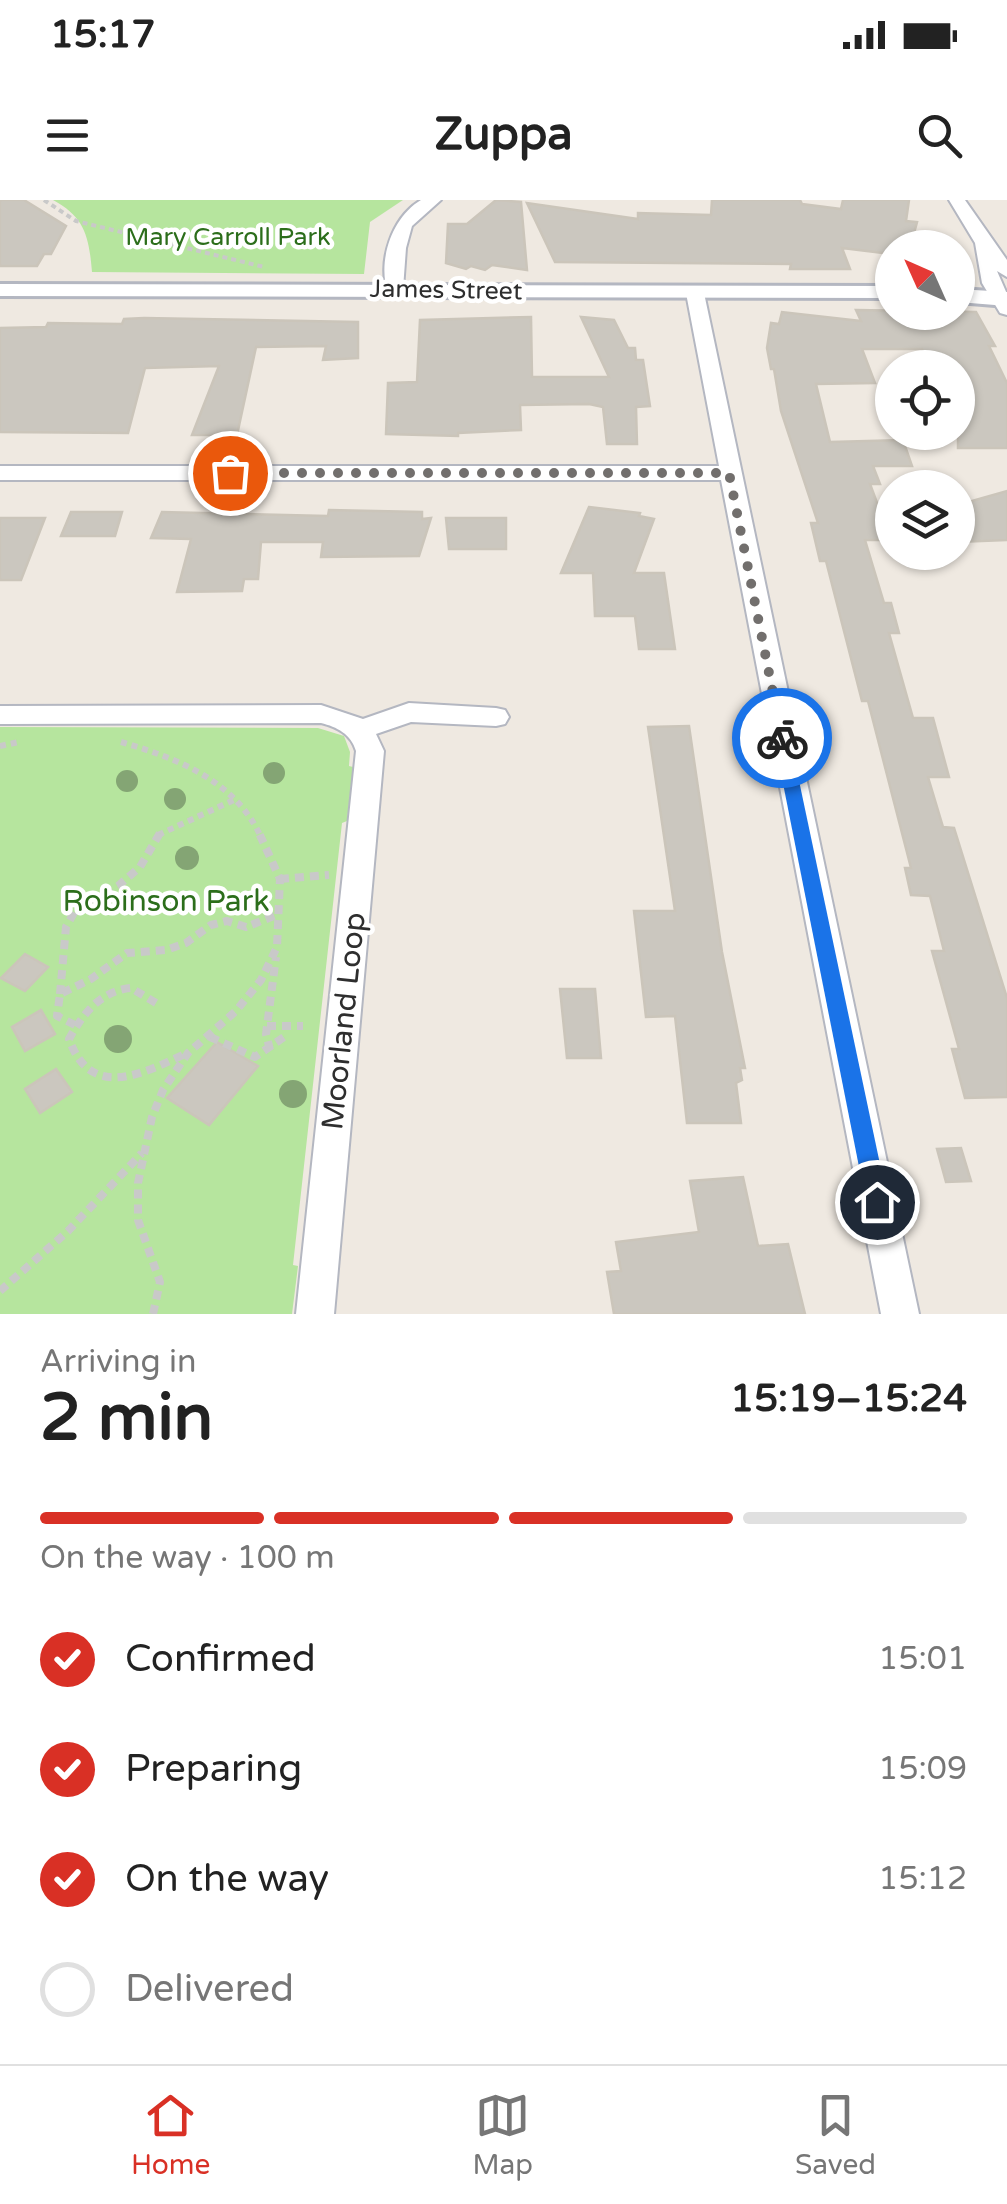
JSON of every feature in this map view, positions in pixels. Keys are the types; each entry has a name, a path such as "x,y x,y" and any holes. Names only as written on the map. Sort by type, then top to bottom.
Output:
{"street":[{"path":"394,290 400,229 407,216 434,200"},
{"path":"958,200 1003,291"},
{"path":"975,287 1003,291"},
{"name":"James Street","path":"0,290 875,292"},
{"path":"975,294 1003,291"},
{"path":"695,293 900,1314"},
{"path":"0,473 729,473"},
{"path":"0,715 321,714 343,719 360,730 410,712 496,716"},
{"name":"Moorland Loop","path":"315,1314 370,752 360,730"}],"path":[{"path":"44,200 76,220 276,270"},
{"path":"111,740 169,756 215,781 236,800 268,846 280,879 277,947 267,1026 270,1050"},
{"path":"0,746 23,742"},
{"path":"75,1026 57,1016 66,927 76,909 118,886 140,867 158,833 236,800"},
{"path":"280,879 332,874 337,863"},
{"path":"60,994 91,979 126,952 166,950 186,943 211,925 227,920 246,926 279,914"},
{"path":"156,1002 147,992 129,988 105,994 80,1013 69,1039 80,1066 100,1076 129,1076 188,1053 210,1036 261,980 277,947"},
{"path":"267,1026 303,1026"},
{"path":"210,1036 255,1057 287,1036"},
{"path":"152,1314 160,1282 138,1220 142,1153 163,1090 188,1053"},
{"path":"0,1290 68,1231 142,1153"}],"green space":[{"name":"Mary Carroll Park","path":"53,200 403,200 370,222 364,274 92,272 89,248 79,221"},
{"name":"Robinson Park","path":"0,727 318,728 344,736 350,752 349,766 353,767 347,821 342,823 293,1265 298,1266 292,1314 0,1314"}],"building":[{"path":"0,200 24,200 66,226 51,254 44,254 37,266 0,266"},
{"path":"496,200 521,202 527,270 492,265 485,270 471,266 466,269 446,263 448,224 467,224"},
{"path":"712,200 800,200 802,204 841,209 843,200 909,200 906,221 917,222 915,230 875,230 875,252 842,248 850,269 790,269 791,264 555,262 527,203 638,219 638,213 711,215"},
{"path":"856,310 875,310 875,330 975,330 976,312 995,346 989,346 1007,383 1007,448 975,448 975,350 862,349 875,383 816,384 830,442 875,441 875,450 906,450 912,466 873,466 875,484 870,484 875,497 875,540 865,540 884,603 891,603 899,633 889,633 913,718 933,718 949,777 928,777 943,827 954,828 1007,998 1007,1097 965,1098 952,1049 959,1049 932,951 944,951 930,896 911,895 905,868 911,868 868,701 862,701 826,561 820,561 811,523 818,523 781,411 767,348 771,323 779,324 782,312 861,321"},
{"path":"531,317 532,377 609,377 581,317 614,320 628,348 635,348 636,360 643,360 650,406 636,407 637,444 607,444 603,407 589,404 520,405 521,430 458,436 386,434 388,383 417,382 420,320"},
{"path":"124,319 358,322 358,358 323,360 326,346 256,347 237,435 192,435 219,366 145,368 128,433 0,432 0,328 46,327 48,323 122,324"},
{"path":"1007,491 1007,540 975,541 975,500"},
{"path":"589,507 640,513 639,516 654,519 634,573 664,573 675,649 639,649 635,616 595,616 593,573 561,573"},
{"path":"329,510 422,512 422,519 431,518 419,556 321,557 323,542 261,542 258,579 244,579 242,591 177,592 191,539 151,538 162,512 328,516"},
{"path":"71,512 122,512 115,536 61,536"},
{"path":"0,518 45,518 21,580 0,580"},
{"path":"446,518 506,518 506,549 449,549"},
{"path":"689,726 722,952 745,1068 740,1068 742,1080 736,1083 741,1123 687,1123 675,1016 646,1017 634,911 675,911 648,727"},
{"path":"25,954 48,967 25,991 1,978"},
{"path":"560,989 595,989 601,1058 567,1058"},
{"path":"41,1010 55,1034 25,1051 12,1027"},
{"path":"217,1042 258,1066 209,1125 167,1098"},
{"path":"56,1069 72,1092 40,1113 25,1089"},
{"path":"961,1148 971,1181 946,1182 937,1149"},
{"path":"743,1177 758,1246 788,1244 805,1314 614,1314 607,1272 621,1271 616,1242 699,1232 690,1181"}],"way so far":[{"path":"230,473 729,473 782,738"}],"route":[{"path":"782,738 877,1202"}]}
